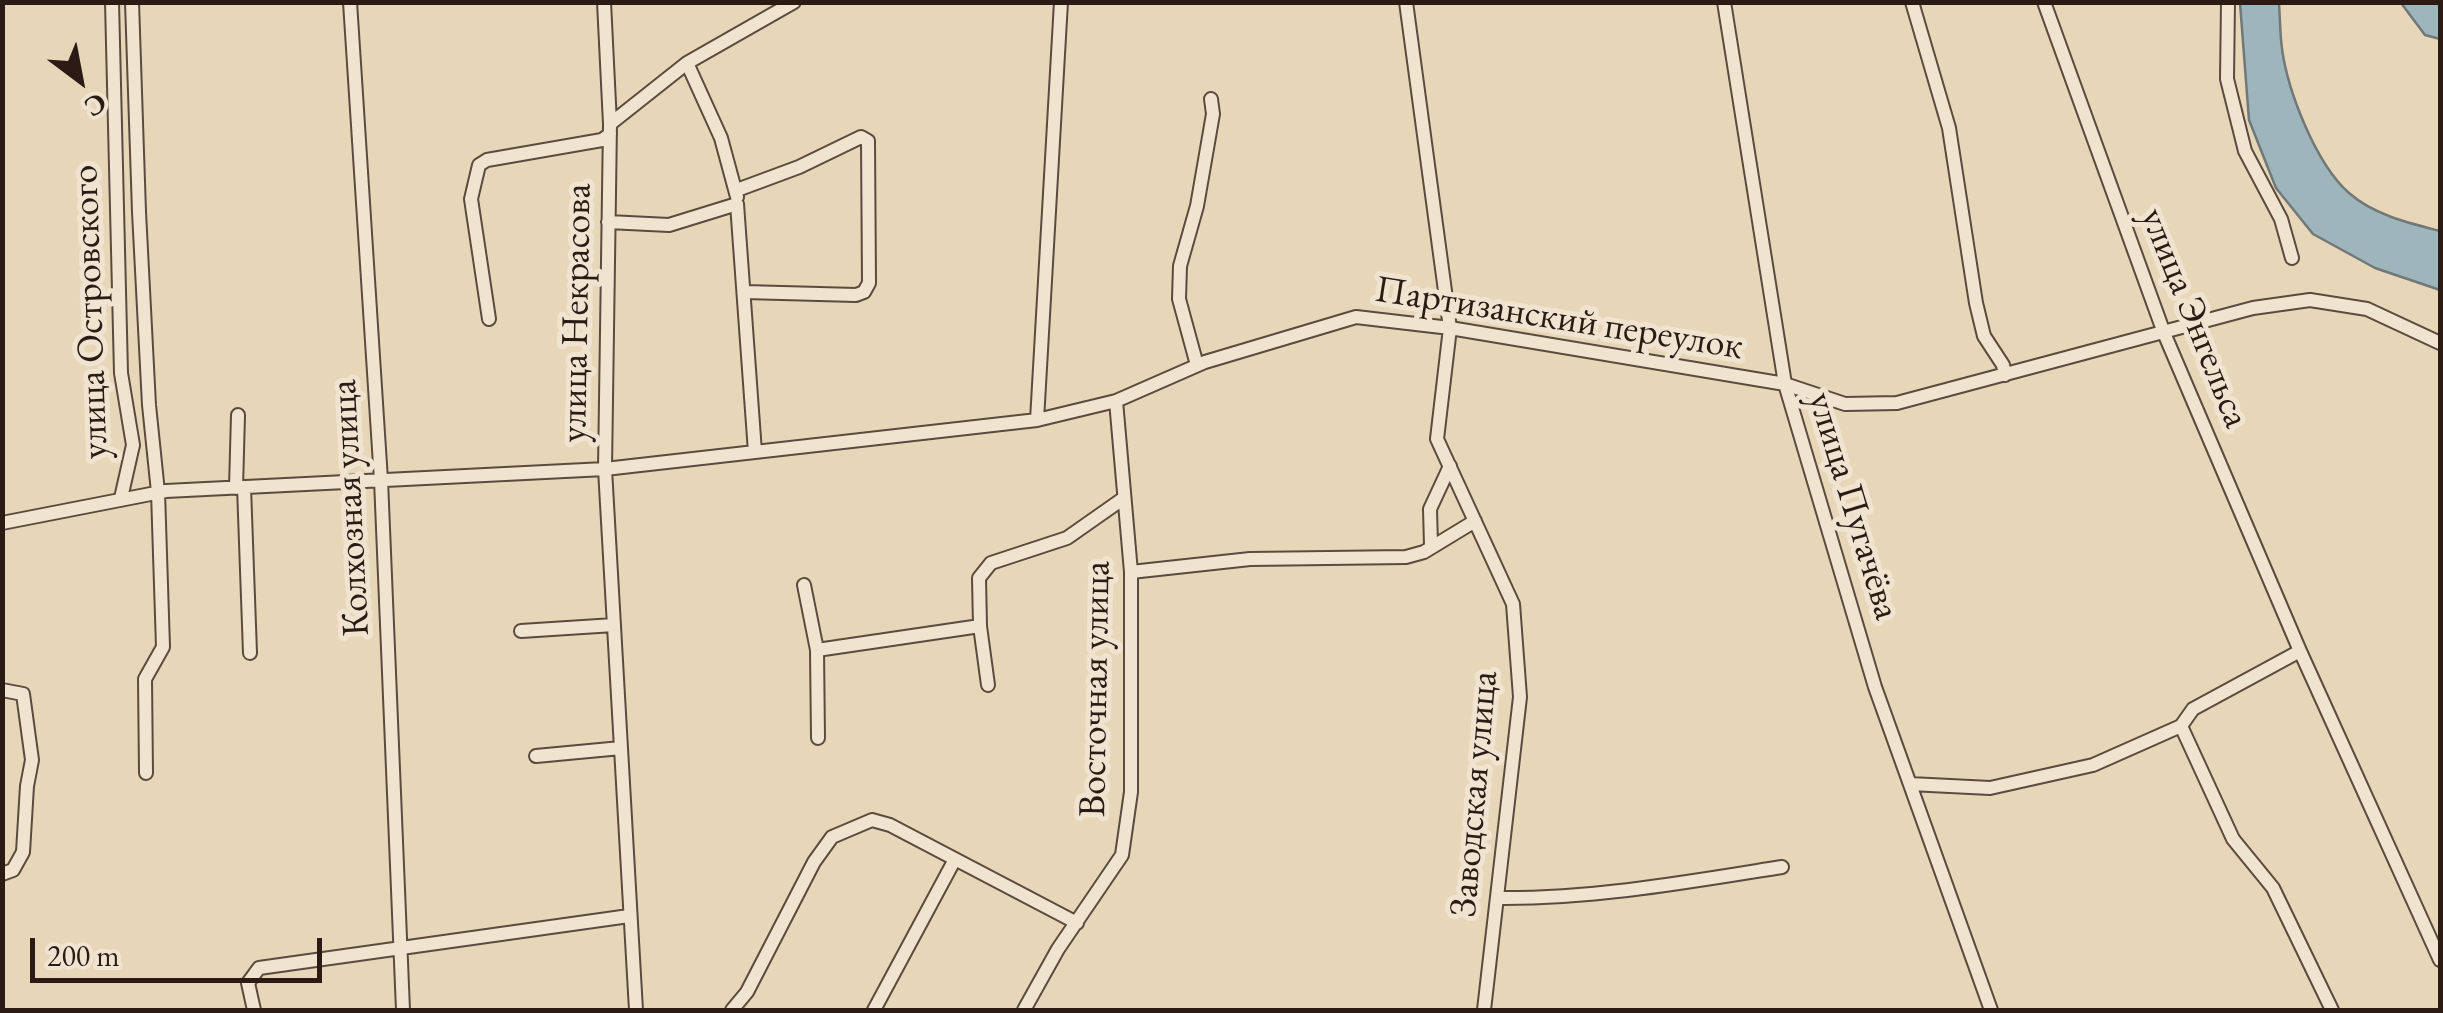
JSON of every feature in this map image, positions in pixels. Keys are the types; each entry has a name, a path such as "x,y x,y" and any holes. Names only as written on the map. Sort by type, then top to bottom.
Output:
{"street":[{"name":"улица Островского","path":"112,2 121,372 132,444 122,498"},
{"path":"132,2 163,647 146,679 146,773"},
{"name":"Колхозная улица","path":"350,2 382,480 403,1010"},
{"name":"улица Некрасова","path":"604,2 610,129 605,469 636,1010"},
{"path":"489,319 470,198 479,165 487,160 602,140 687,63 794,2"},
{"path":"1037,420 1061,2"},
{"name":"Заводская улица","path":"1406,2 1450,328 1437,439 1513,604 1520,697 1484,1010"},
{"name":"улица Пугачёва","path":"1724,2 1785,384 1875,687 1991,1010"},
{"path":"1912,2 1949,128 1980,320 2005,375"},
{"name":"улица Энгельса","path":"2044,2 2164,332 2300,651 2440,960"},
{"path":"2228,2 2228,78 2245,151 2281,219 2292,258"},
{"path":"687,63 721,138 737,197 755,452"},
{"path":"1197,365 1180,299 1180,266 1197,206 1211,99"},
{"path":"608,222 669,225 861,138 868,141 870,283 864,292 856,296 746,292"},
{"name":"Партизанский переулок","path":"2,523 158,492 605,469 1037,420 1116,401 1197,365 1356,318 1450,328 1785,384 1845,404 1898,403 2253,308 2310,300 2367,309 2440,343"},
{"name":"Восточная улица","path":"1024,1010 1058,949 1122,855 1131,792 1131,572 1116,401"},
{"path":"238,415 250,653"},
{"path":"1432,545 1430,509 1450,466"},
{"path":"988,685 980,626 979,578 991,563 1067,538 1124,498"},
{"path":"1131,572 1250,559 1406,557 1424,552 1475,521"},
{"path":"804,584 817,650 818,738"},
{"path":"521,631 614,625"},
{"path":"817,650 980,626"},
{"path":"1910,784 1990,788 2093,765 2181,726 2194,710 2300,651"},
{"path":"2,690 23,694 32,760 26,786 23,852 14,870 2,874"},
{"path":"2181,726 2233,838 2273,888 2332,1010"},
{"path":"536,756 621,748"},
{"path":"732,1010 748,992 814,862 832,838 872,820 890,825 1076,924"},
{"path":"874,1010 954,860"},
{"path":"1497,898 1644,888 1782,867"},
{"path":"254,1010 248,983 259,968 629,916"}],"water":[{"path":"2240,3 2279,3 2282,49 2290,86 2315,146 2337,180 2369,207 2440,231 2440,290 2375,268 2313,234 2276,188 2249,120"},
{"path":"2401,3 2440,3 2440,39 2425,35"}]}
